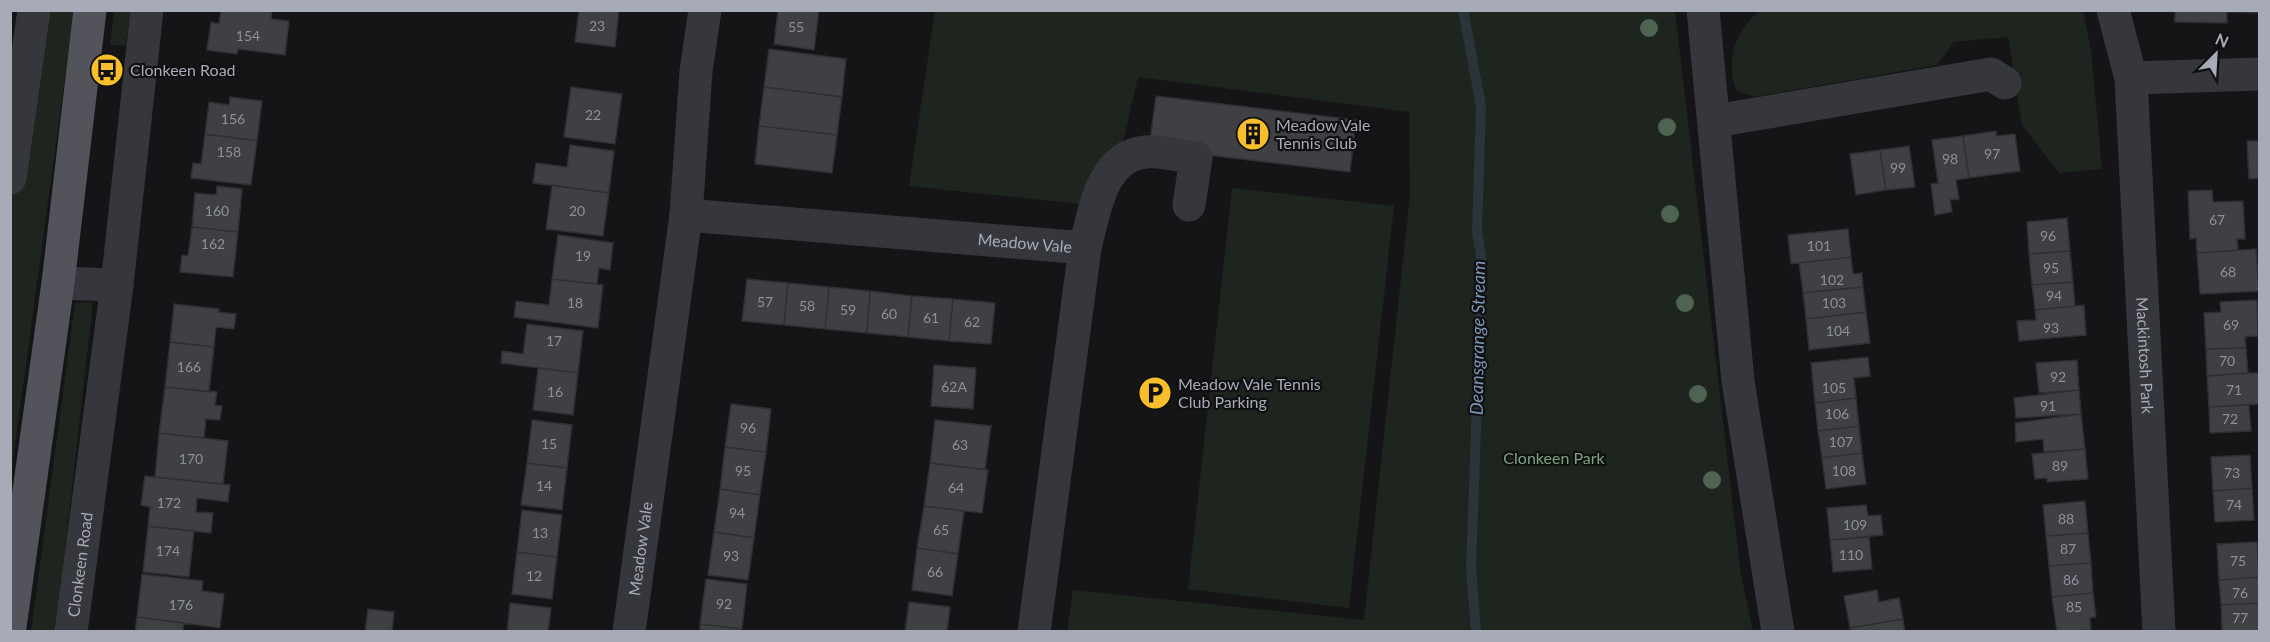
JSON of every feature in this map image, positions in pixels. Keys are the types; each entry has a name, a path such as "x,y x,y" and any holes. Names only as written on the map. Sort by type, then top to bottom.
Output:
{"main road":[{"path":"10,627 58,283 90,10"}],"street":[{"path":"10,178 34,10"},
{"name":"Clonkeen Road","path":"71,632 117,285 147,10"},
{"name":"Meadow Vale","path":"629,632 686,215 696,71 705,10"},
{"path":"1703,10 1738,381 1778,632"},
{"name":"Mackintosh Park","path":"2113,10 2131,78 2159,632"},
{"path":"1715,121 1991,74 2005,83"},
{"path":"2131,78 2259,74"},
{"path":"1085,248 1098,195 1105,181 1122,160 1133,155 1160,153 1196,158 1189,205"},
{"name":"Meadow Vale","path":"686,215 1085,248 1034,632"},
{"path":"58,283 117,285"}],"green space":[{"path":"37,11 74,11 11,475 11,196"},
{"path":"114,11 130,11 126,45 110,45"},
{"name":"Clonkeen Park","path":"935,11 1675,11 1741,575 1753,631 1067,631 1073,590 1364,620 1410,195 1409,112 1138,77 1108,207 909,186"},
{"path":"1758,11 2083,11 2091,50 2102,169 2059,173 2022,125 2008,37 1954,42 1937,65 1754,97 1736,90 1732,67 1734,47 1743,29"},
{"path":"1232,188 1394,206 1349,608 1188,589"},
{"path":"93,302 56,631 31,632 75,303"}],"building":[{"path":"221,10 272,10 271,19 289,21 285,55 238,49 237,54 207,50 211,22 219,24"},
{"path":"579,10 619,10 615,47 575,42"},
{"path":"778,10 819,10 814,50 774,44"},
{"path":"2175,10 2227,10 2227,23 2175,22"},
{"path":"2227,10 2259,10 2259,13 2227,12"},
{"path":"769,49 846,59 842,97 764,87"},
{"path":"571,87 622,94 615,144 564,137"},
{"path":"764,87 842,97 837,135 759,126"},
{"name":"Meadow Vale Tennis Club","path":"1156,96 1356,120 1350,172 1149,148"},
{"path":"230,97 262,101 257,141 205,134 209,102 229,105"},
{"path":"759,126 837,135 832,173 755,164"},
{"path":"1996,131 1996,136 2015,134 2020,171 1969,178 1963,136"},
{"path":"205,134 257,141 251,185 191,178 193,163 201,164"},
{"path":"1963,136 1969,178 1956,180 1959,199 1950,200 1952,212 1935,215 1931,184 1938,183 1932,140"},
{"path":"2247,141 2260,141 2260,178 2249,179"},
{"path":"570,145 614,151 609,193 533,183 536,163 567,167"},
{"path":"1909,146 1915,187 1886,190 1880,150"},
{"path":"1880,150 1886,190 1856,195 1850,154"},
{"path":"552,185 609,193 603,236 546,229"},
{"path":"217,186 242,189 238,232 192,227 195,193 216,195"},
{"path":"2212,190 2213,202 2243,201 2245,239 2237,239 2238,250 2197,253 2196,238 2190,239 2188,191"},
{"path":"2067,218 2070,251 2029,254 2027,222"},
{"path":"192,227 238,232 233,277 180,272 182,255 188,256"},
{"path":"1848,229 1851,257 1791,264 1788,235"},
{"path":"558,235 613,243 610,270 599,268 597,284 552,279"},
{"path":"2256,249 2259,291 2200,294 2197,253"},
{"path":"2070,251 2073,282 2032,285 2029,254"},
{"path":"1851,257 1853,274 1862,273 1863,287 1803,293 1799,263"},
{"path":"552,279 603,285 598,328 514,317 516,301 549,305"},
{"path":"747,279 788,283 784,325 742,321"},
{"path":"2073,282 2075,306 2035,310 2032,285"},
{"path":"788,283 829,287 825,329 784,325"},
{"path":"829,287 870,291 867,333 825,329"},
{"path":"1863,287 1866,312 1806,319 1803,293"},
{"path":"870,291 912,296 908,337 867,333"},
{"path":"912,296 953,299 949,341 908,337"},
{"path":"953,299 995,303 991,344 949,341"},
{"path":"2257,300 2258,336 2245,337 2246,348 2206,349 2204,313 2221,312 2220,302"},
{"path":"174,304 219,309 218,312 236,314 234,329 216,327 214,347 170,342"},
{"path":"2084,305 2086,335 2019,341 2017,321 2036,320 2035,310"},
{"path":"1866,312 1870,343 1809,350 1806,319"},
{"path":"527,324 583,331 578,373 501,363 502,351 523,354"},
{"path":"170,342 214,347 209,392 165,387"},
{"path":"2246,348 2248,373 2207,376 2206,349"},
{"path":"1868,357 1870,376 1854,378 1856,398 1815,403 1811,363"},
{"path":"2077,360 2079,390 2039,393 2036,363"},
{"path":"934,365 976,368 973,409 931,406"},
{"path":"538,368 578,373 573,415 533,410"},
{"path":"2260,373 2260,404 2209,407 2207,376"},
{"path":"165,387 217,392 215,405 222,406 220,420 206,419 204,438 159,433"},
{"path":"2079,390 2081,414 2016,418 2014,398"},
{"path":"1856,398 1859,426 1818,431 1815,403"},
{"path":"731,404 771,409 766,452 725,447"},
{"path":"2249,405 2251,431 2210,433 2209,407"},
{"path":"2081,414 2085,449 2044,452 2043,439 2016,442 2015,423"},
{"path":"532,420 572,425 567,468 527,463"},
{"path":"935,420 991,426 985,470 930,463"},
{"path":"1859,426 1862,453 1822,458 1818,431"},
{"path":"159,433 228,441 223,484 155,477"},
{"path":"725,447 766,452 760,495 720,489"},
{"path":"2085,449 2088,479 2047,482 2047,478 2035,479 2032,454"},
{"path":"1862,453 1866,484 1826,489 1822,458"},
{"path":"2250,455 2252,488 2213,491 2211,457"},
{"path":"527,463 567,468 562,510 521,505"},
{"path":"930,463 988,470 982,513 924,506"},
{"path":"145,476 230,485 228,502 197,498 196,512 213,513 211,533 148,526 150,507 141,505"},
{"path":"2252,488 2254,520 2215,522 2213,491"},
{"path":"720,489 760,495 754,538 714,532"},
{"path":"2085,501 2088,533 2046,536 2043,505"},
{"path":"1866,505 1868,516 1881,515 1883,535 1830,540 1827,508"},
{"path":"924,506 964,511 958,554 917,548"},
{"path":"522,510 562,515 557,557 517,552"},
{"path":"148,526 194,531 189,577 143,572"},
{"path":"714,532 754,538 748,580 708,575"},
{"path":"2088,533 2091,563 2049,566 2046,536"},
{"path":"1869,537 1872,569 1833,572 1830,540"},
{"path":"2257,542 2259,577 2219,580 2217,544"},
{"path":"917,548 958,554 952,596 912,590"},
{"path":"517,552 557,557 552,599 512,594"},
{"path":"2091,563 2093,593 2052,597 2049,566"},
{"path":"142,574 203,581 202,591 224,594 220,628 137,617"},
{"path":"2259,577 2260,603 2221,605 2219,580"},
{"path":"706,579 747,584 742,629 700,624"},
{"path":"1877,590 1879,602 1899,598 1903,619 1850,628 1844,596"},
{"path":"2093,593 2096,617 2090,618 2091,630 2057,632 2052,597"},
{"path":"909,602 950,607 947,632 905,632"},
{"path":"510,603 551,608 548,632 507,632"},
{"path":"2260,603 2260,632 2222,632 2221,605"},
{"path":"368,609 394,612 392,632 365,632"},
{"path":"137,617 184,623 183,632 135,632"},
{"path":"1903,619 1905,632 1850,632 1850,628"},
{"path":"700,624 742,629 741,632 700,632"}],"waterway":[{"name":"Deansgrange Stream","path":"1463,10 1481,106 1477,231 1482,263 1471,568 1476,632"}],"place":[{"name":"Clonkeen Road","path":"107,70"},
{"name":"Meadow Vale Tennis Club","path":"1253,134"},
{"name":"Meadow Vale Tennis Club Parking","path":"1155,393"}]}
